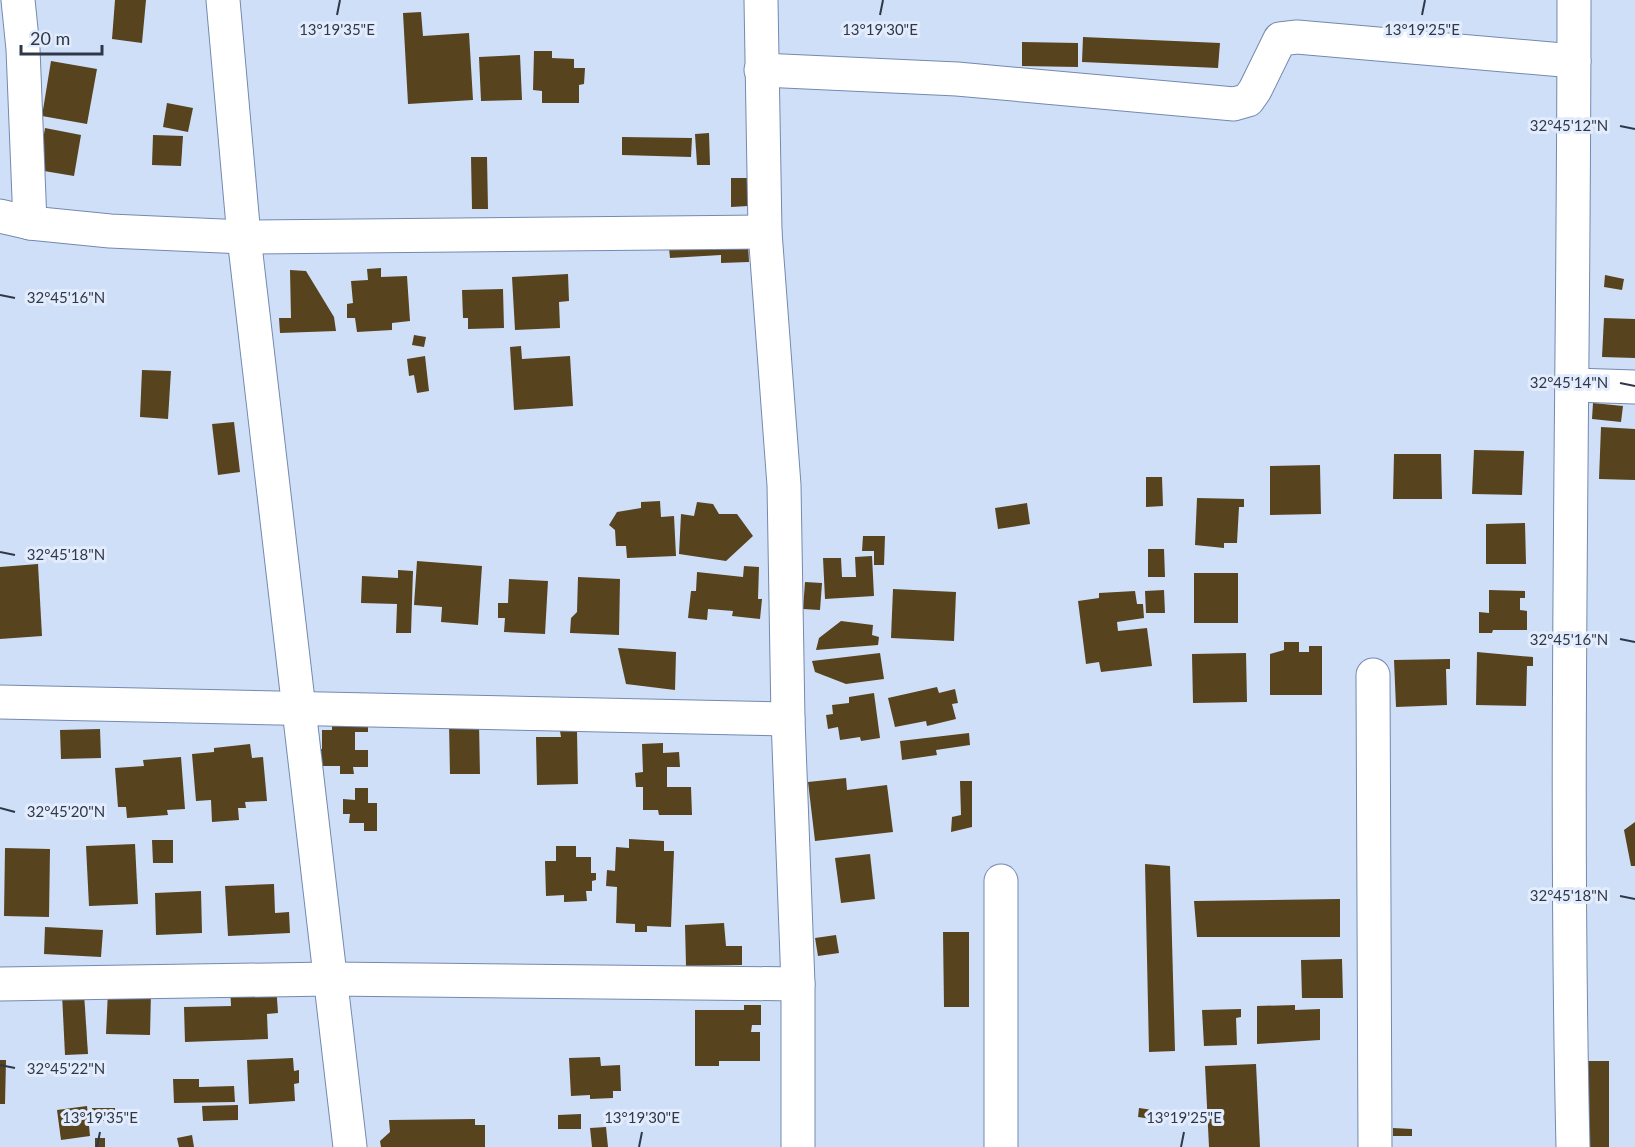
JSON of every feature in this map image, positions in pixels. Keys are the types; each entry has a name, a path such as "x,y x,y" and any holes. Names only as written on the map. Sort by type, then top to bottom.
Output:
{"street":[{"path":"18,0 24,49 15,220 110,231 244,237 765,232"},
{"path":"223,0 244,237 350,1147"},
{"path":"761,0 765,232 784,485 788,719 798,984 798,1147"},
{"path":"1572,1147 1568,944 1574,385 1574,0"},
{"path":"761,70 957,79 1234,104 1248,100 1280,39 1297,37 1574,60"},
{"path":"1574,385 1635,387"},
{"path":"1373,675 1375,1147"},
{"path":"0,702 788,719"},
{"path":"1001,881 1001,1147"},
{"path":"0,984 330,979 798,984"}],"building":[{"path":"115,0 146,0 142,43 112,39"},
{"path":"421,12 423,36 469,33 473,100 408,104 403,13"},
{"path":"1083,37 1220,43 1218,68 1082,62"},
{"path":"1022,42 1078,43 1078,67 1022,66"},
{"path":"534,51 552,51 552,58 574,59 574,68 585,68 584,84 579,85 579,103 542,103 542,91 533,90"},
{"path":"520,55 522,100 481,101 479,57"},
{"path":"51,61 97,69 87,124 42,116"},
{"path":"167,103 193,108 188,132 163,127"},
{"path":"45,128 81,135 74,176 38,170"},
{"path":"709,133 710,165 697,165 695,134"},
{"path":"153,135 183,136 181,166 152,165"},
{"path":"622,137 692,138 691,157 622,155"},
{"path":"471,157 487,157 488,209 472,209"},
{"path":"731,178 748,178 748,206 731,207"},
{"path":"748,243 749,262 721,263 721,255 670,258 669,248"},
{"path":"381,268 381,277 407,276 410,321 392,323 392,330 357,332 355,318 347,318 347,304 353,303 351,281 368,280 367,269"},
{"path":"290,270 306,271 334,317 336,331 280,333 279,318 291,318"},
{"path":"568,274 569,301 559,302 560,328 515,330 512,277"},
{"path":"1605,275 1624,279 1622,290 1604,287"},
{"path":"503,289 504,328 468,329 468,318 463,318 462,290"},
{"path":"1604,318 1635,319 1635,358 1602,357"},
{"path":"414,335 426,337 424,347 412,345"},
{"path":"521,346 522,359 570,356 573,406 514,410 510,347"},
{"path":"425,356 429,391 417,393 414,375 409,376 407,359"},
{"path":"142,370 171,371 168,419 140,417"},
{"path":"1593,403 1623,406 1621,422 1592,419"},
{"path":"234,422 240,472 218,475 212,424"},
{"path":"1601,427 1635,429 1635,480 1599,479"},
{"path":"1474,450 1524,451 1522,495 1472,494"},
{"path":"1394,454 1441,454 1442,499 1393,499"},
{"path":"1320,465 1321,514 1270,515 1270,466"},
{"path":"1146,477 1162,477 1163,506 1146,507"},
{"path":"1197,498 1244,499 1244,507 1239,507 1237,543 1224,543 1224,548 1195,545"},
{"path":"660,501 661,517 674,516 676,556 627,558 626,546 616,546 615,530 609,525 617,512 641,508 641,502"},
{"path":"697,502 713,504 719,514 737,514 753,536 726,561 679,554 681,514 694,516"},
{"path":"1027,503 1030,524 998,529 995,508"},
{"path":"1525,523 1526,564 1486,564 1486,524"},
{"path":"863,536 885,536 884,565 874,565 874,551 862,551"},
{"path":"1148,549 1164,549 1165,577 1148,577"},
{"path":"872,556 874,596 825,599 823,558 841,558 842,577 856,577 855,557"},
{"path":"417,561 482,566 478,625 441,622 442,607 414,605"},
{"path":"38,564 42,636 0,639 0,567"},
{"path":"744,566 759,567 758,599 762,599 760,619 732,616 733,611 708,609 707,620 688,618 691,591 696,591 697,572 743,577"},
{"path":"398,570 413,571 411,633 396,633 397,604 361,603 362,576 398,578"},
{"path":"1194,573 1238,573 1238,623 1194,623"},
{"path":"578,577 620,579 619,635 570,633 571,618 577,612"},
{"path":"509,579 548,581 545,634 504,632 505,618 498,618 498,603 508,603"},
{"path":"805,582 822,583 820,610 803,609"},
{"path":"893,589 956,592 954,641 891,638"},
{"path":"1164,590 1165,613 1146,613 1145,591"},
{"path":"1489,590 1525,591 1525,598 1520,598 1520,610 1527,611 1527,630 1493,630 1492,633 1479,633 1479,612 1489,613"},
{"path":"1135,591 1137,604 1143,604 1144,618 1117,622 1118,631 1147,628 1152,666 1101,672 1099,662 1086,664 1078,601 1099,598 1099,593"},
{"path":"841,621 873,625 872,635 879,637 878,645 816,650 819,638"},
{"path":"1284,642 1299,642 1299,652 1309,652 1309,646 1322,646 1322,695 1270,695 1270,654 1284,650"},
{"path":"618,648 676,652 675,690 626,684"},
{"path":"1477,652 1533,657 1533,666 1527,666 1526,706 1476,705"},
{"path":"880,653 884,679 846,684 815,672 812,661"},
{"path":"1246,653 1247,702 1193,703 1192,654"},
{"path":"1450,659 1450,669 1446,669 1447,705 1396,707 1394,660"},
{"path":"937,687 939,693 955,689 958,703 952,704 956,719 927,726 926,721 895,727 888,698"},
{"path":"874,693 880,738 861,741 860,737 840,740 838,727 828,729 826,715 833,714 832,705 849,703 849,697"},
{"path":"332,715 368,715 368,732 355,732 355,750 368,750 368,767 353,767 354,774 340,774 340,766 314,766 314,749 322,749 322,730 332,730"},
{"path":"449,723 479,723 480,774 450,774"},
{"path":"100,729 101,758 61,759 60,730"},
{"path":"560,731 577,731 578,784 537,785 536,737 561,737"},
{"path":"969,733 970,745 936,750 937,755 902,760 900,741"},
{"path":"663,743 663,753 679,752 680,767 667,767 667,787 691,787 692,815 659,815 658,810 643,810 643,787 636,787 635,773 643,772 642,744"},
{"path":"250,744 252,758 263,757 267,801 245,802 246,808 238,808 239,820 212,822 211,800 196,801 192,754 214,752 214,748"},
{"path":"181,757 185,809 167,810 168,815 127,818 126,807 118,807 115,768 144,766 143,760"},
{"path":"846,778 847,790 887,785 893,832 815,841 808,782"},
{"path":"960,781 972,781 972,827 951,832 952,817 961,815"},
{"path":"355,788 368,788 368,803 377,803 377,831 364,831 364,823 349,823 350,814 343,814 343,799 355,800"},
{"path":"1635,822 1635,866 1631,866 1624,830"},
{"path":"629,839 664,841 664,851 674,851 671,927 647,926 647,932 635,932 635,924 616,923 617,887 606,886 607,870 615,871 616,847 629,848"},
{"path":"152,840 173,840 173,863 153,863"},
{"path":"135,844 138,904 89,906 86,846"},
{"path":"556,846 576,846 576,857 591,857 591,873 596,873 596,880 592,881 592,891 586,891 587,901 564,902 564,895 546,896 545,861 556,861"},
{"path":"5,848 50,849 49,917 4,916"},
{"path":"870,854 875,899 841,903 835,858"},
{"path":"1145,864 1170,866 1175,1051 1149,1052"},
{"path":"274,884 275,913 289,912 290,933 228,936 225,886"},
{"path":"201,891 202,933 156,935 155,893"},
{"path":"1340,899 1340,937 1197,937 1194,901"},
{"path":"724,923 726,946 742,946 742,965 686,966 685,925"},
{"path":"45,927 103,930 101,957 44,954"},
{"path":"943,932 969,932 969,1007 944,1007"},
{"path":"836,935 839,953 818,956 815,938"},
{"path":"1342,959 1343,998 1302,998 1301,960"},
{"path":"276,984 278,1013 267,1014 268,1039 185,1042 184,1007 231,1006 230,986"},
{"path":"108,991 151,992 150,1035 106,1034"},
{"path":"84,993 88,1054 65,1055 62,994"},
{"path":"744,1005 761,1005 761,1025 752,1025 751,1032 760,1032 760,1061 719,1061 719,1066 695,1066 695,1010 744,1010"},
{"path":"1295,1005 1295,1010 1320,1009 1320,1040 1257,1044 1257,1006"},
{"path":"1241,1009 1241,1017 1236,1018 1237,1045 1204,1046 1202,1010"},
{"path":"600,1057 601,1066 620,1065 621,1091 613,1091 613,1098 590,1099 590,1095 571,1096 569,1058"},
{"path":"293,1058 294,1071 299,1070 299,1083 294,1084 295,1101 249,1104 247,1060"},
{"path":"0,1060 6,1060 5,1104 0,1104"},
{"path":"1586,1061 1609,1061 1609,1147 1586,1147"},
{"path":"1256,1064 1260,1147 1209,1147 1205,1066"},
{"path":"173,1079 199,1079 199,1087 234,1086 235,1102 174,1103"},
{"path":"238,1105 238,1120 203,1121 202,1106"},
{"path":"87,1106 90,1136 61,1140 57,1110"},
{"path":"92,1108 115,1108 115,1121 92,1121"},
{"path":"1139,1108 1153,1110 1152,1119 1138,1117"},
{"path":"581,1114 581,1129 558,1129 558,1115"},
{"path":"475,1119 475,1125 485,1125 485,1147 381,1147 380,1141 390,1132 389,1120"},
{"path":"606,1127 608,1147 592,1147 590,1128"},
{"path":"1393,1128 1412,1129 1412,1136 1393,1136"},
{"path":"192,1135 194,1147 179,1147 177,1138"},
{"path":"95,1138 105,1138 105,1147 95,1147"}]}
